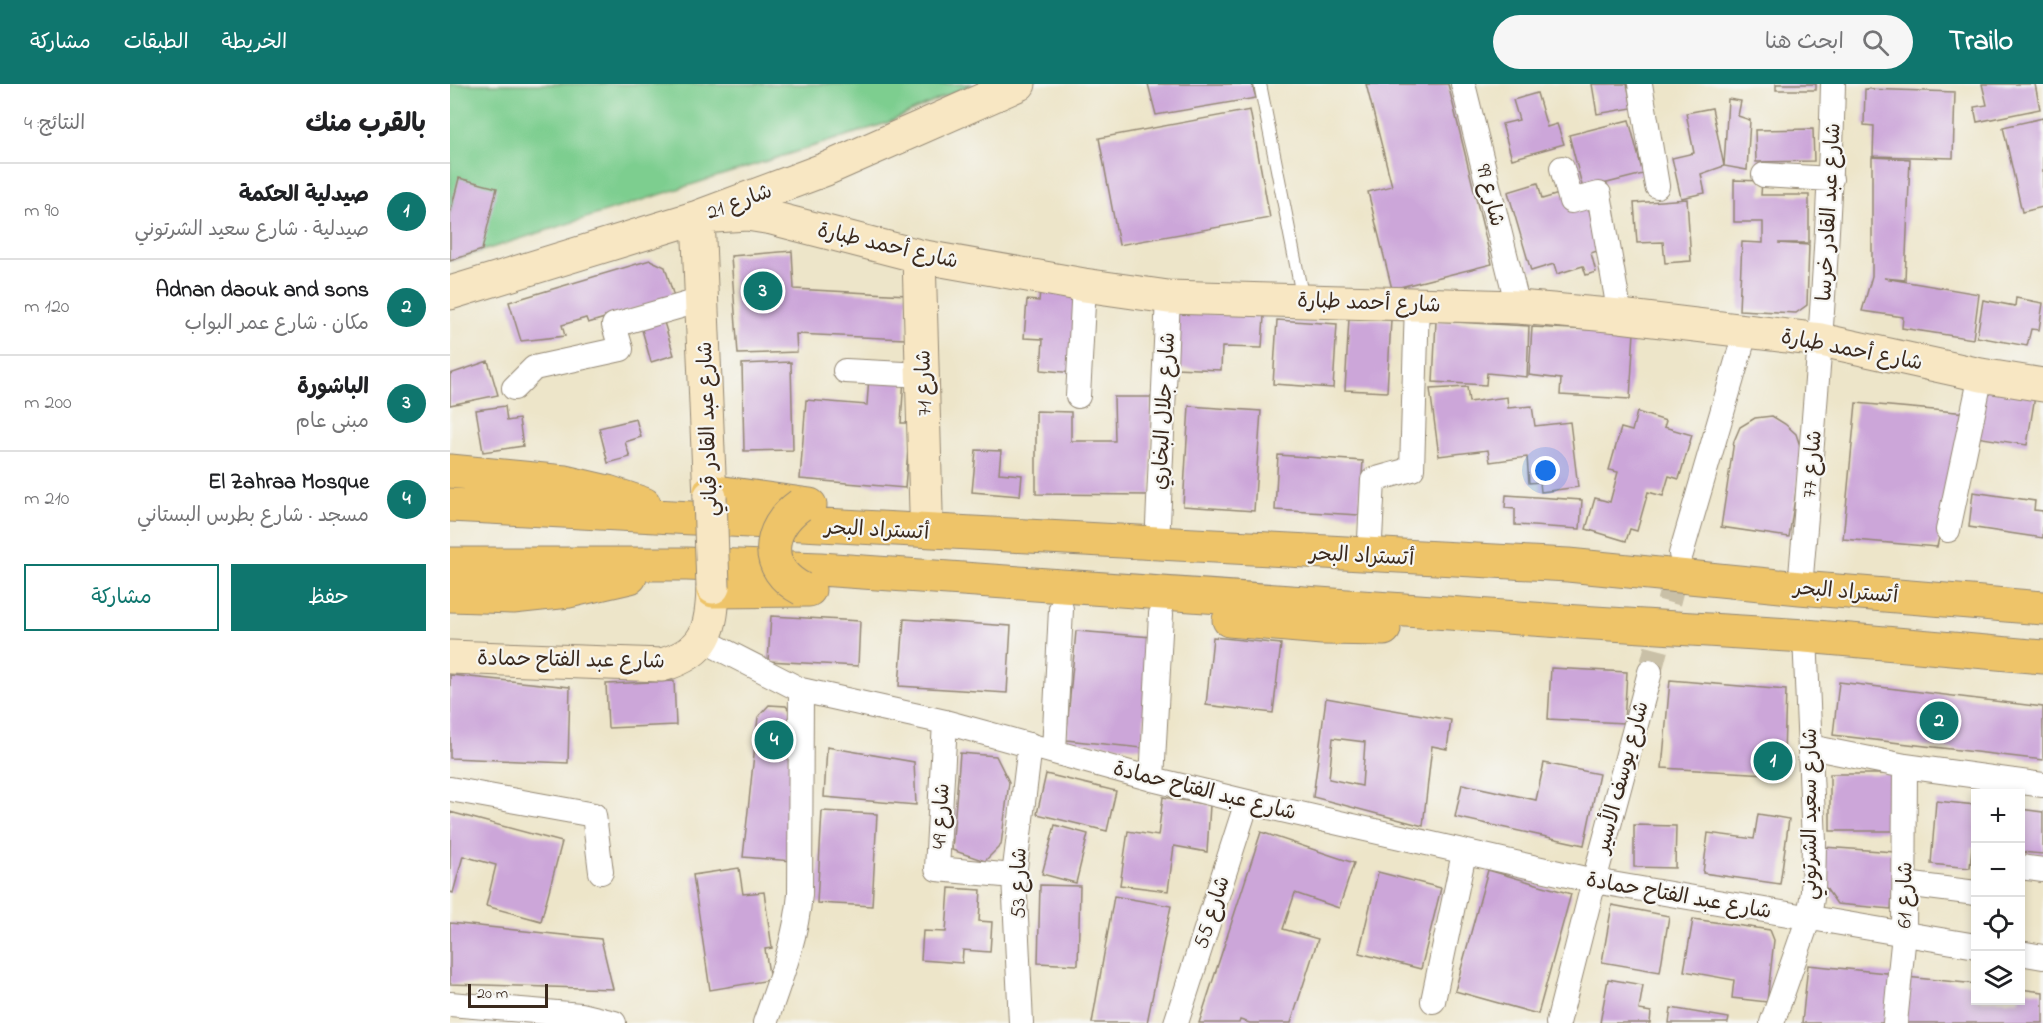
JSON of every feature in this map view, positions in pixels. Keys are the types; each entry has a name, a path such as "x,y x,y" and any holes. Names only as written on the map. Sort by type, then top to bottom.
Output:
{"highway":[{"path":"450,471 565,482 608,492 680,517"},
{"path":"710,494 800,505 1370,538 1568,565"},
{"path":"450,505 680,517"},
{"path":"800,505 782,521 774,539 773,549 779,569 785,577 802,589"},
{"name":"أتستراد البحر","path":"680,517 824,527 1568,565 1800,588 2043,608"},
{"path":"450,564 687,564"},
{"path":"450,595 513,597 569,591 687,564"},
{"name":"أتستراد البحر","path":"687,564 820,569 1805,636 2043,657"},
{"path":"713,589 802,589 1061,609 1161,614 1322,628 1433,631 1562,621"}],"street":[{"name":"شارع 21","path":"450,293 698,217 826,169 1019,84"},
{"name":"شارع 99","path":"1463,84 1518,307"},
{"path":"1640,84 1656,186"},
{"name":"شارع عبد القادر خرسا","path":"1821,340 1831,179 1833,84"},
{"path":"1562,168 1571,201 1599,194 1620,316"},
{"path":"1764,175 1831,179"},
{"name":"شارع أحمد طبارة","path":"698,217 747,214 772,218 920,256 1084,285 1168,297 1518,307 1620,316 1821,340 1981,375 2043,385"},
{"name":"شارع عبد القادر قباني","path":"698,217 713,589 711,617 703,640"},
{"name":"شارع 71","path":"920,256 926,511"},
{"path":"1078,396 1084,285"},
{"name":"شارع جلال البخاري","path":"1158,524 1168,297"},
{"path":"514,388 534,368 621,349 614,325 702,300"},
{"path":"1370,538 1373,480 1412,469 1417,303"},
{"path":"1681,554 1746,330"},
{"name":"شارع 77","path":"1800,588 1821,340"},
{"path":"845,371 924,375"},
{"path":"1948,530 1981,375"},
{"path":"1054,751 1061,609"},
{"path":"1152,778 1161,614"},
{"name":"شارع سعيد الشرتوني","path":"1772,1023 1809,917 1814,868 1805,636"},
{"name":"شارع عبد الفتاح حمادة","path":"450,657 663,665 682,659 703,640 801,690 945,722 1247,802 1594,881 1971,945"},
{"name":"شارع يوسف الأسير","path":"1558,1023 1650,672"},
{"path":"765,1023 794,939 798,917 801,690"},
{"name":"شارع 49","path":"945,722 937,870 1014,876"},
{"name":"شارع 53","path":"1021,1023 1014,876 1030,745"},
{"path":"1810,747 1905,766 2043,785"},
{"name":"شارع 61","path":"1895,1023 1904,934 1905,766"},
{"path":"450,789 594,815 601,872"},
{"name":"شارع 55","path":"1176,1023 1247,802"},
{"path":"1433,1001 1464,853"},
{"path":"2025,868 2043,870"},
{"path":"1905,884 1971,892"},
{"path":"2025,954 2043,957"},
{"path":"450,1004 581,1015 614,1023"}],"lane":[{"path":"1260,84 1303,300"}],"green space":[{"path":"450,84 972,84 887,123 450,261"}],"building":[{"path":"1148,84 1252,84 1256,98 1156,115"},
{"path":"1366,84 1448,84 1492,264 1392,289 1368,192 1392,186"},
{"path":"1592,84 1627,84 1632,108 1597,114"},
{"path":"1776,84 1816,84 1816,90 1776,90"},
{"path":"1982,84 2035,84 2040,109 1977,122 1974,107 1987,105"},
{"path":"1865,89 1955,92 1953,158 1873,156 1874,126 1864,125"},
{"path":"1537,93 1547,127 1557,124 1564,144 1512,159 1502,124 1519,120 1513,100"},
{"path":"1728,99 1741,101 1738,116 1750,120 1747,170 1724,166"},
{"path":"1712,108 1724,166 1701,174 1705,193 1681,198 1672,158 1694,153 1686,113"},
{"path":"1250,110 1270,218 1119,245 1099,138"},
{"path":"2043,118 2043,207 2022,212 2003,127"},
{"path":"1629,120 1643,174 1583,189 1569,135"},
{"path":"1813,129 1814,161 1756,162 1755,130"},
{"path":"1872,157 1910,159 1905,280 1884,278 1979,294 1973,339 1902,328 1903,317 1862,311 1872,276"},
{"path":"459,178 497,188 482,250 450,261 450,214"},
{"path":"1734,180 1762,181 1761,195 1809,195 1809,243 1778,243 1809,245 1807,305 1796,313 1739,310 1742,242 1763,243 1763,222 1734,222"},
{"path":"1538,183 1542,199 1562,193 1588,206 1600,250 1591,253 1596,272 1586,275 1583,266 1557,274 1554,264 1531,271 1508,192"},
{"path":"1687,199 1691,261 1665,263 1663,242 1637,243 1634,203"},
{"path":"792,251 794,289 907,295 905,339 796,334 797,352 738,354 731,256"},
{"path":"650,260 665,267 674,297 588,323 586,318 562,325 565,336 521,341 509,302"},
{"path":"1040,291 1080,293 1074,373 1041,370 1043,339 1024,338 1027,300 1039,301"},
{"path":"2016,298 2043,303 2039,330 2031,329 2027,346 1977,337 1983,300 2015,306"},
{"path":"1177,312 1264,316 1262,348 1222,347 1221,370 1175,368"},
{"path":"1349,318 1391,320 1387,392 1345,390"},
{"path":"663,319 674,355 651,362 641,326"},
{"path":"1277,320 1337,324 1333,388 1273,384"},
{"path":"1436,321 1529,326 1527,377 1487,373 1486,385 1433,382"},
{"path":"1532,327 1634,332 1630,399 1560,395 1561,379 1529,375"},
{"path":"488,361 498,395 450,405 450,374"},
{"path":"791,362 793,450 744,451 742,364"},
{"path":"869,376 904,378 901,423 910,423 905,488 800,479 806,400 867,405"},
{"path":"1467,387 1469,402 1507,397 1508,408 1532,406 1535,426 1570,422 1578,487 1541,492 1540,482 1529,483 1527,457 1490,462 1488,450 1439,456 1430,389"},
{"path":"1984,388 2035,396 2027,445 1976,437"},
{"path":"1114,397 1151,397 1151,495 1036,494 1036,411 1071,412 1071,441 1115,441"},
{"path":"1856,403 1967,413 1937,547 1843,539"},
{"path":"505,406 507,421 519,419 523,446 483,452 476,410"},
{"path":"1189,406 1261,411 1254,511 1183,506"},
{"path":"1637,412 1666,421 1664,427 1692,435 1679,479 1669,476 1663,496 1648,492 1637,531 1630,529 1626,541 1586,529 1595,498 1610,502 1618,472 1609,470 1621,428 1632,431"},
{"path":"1772,416 1796,434 1802,452 1789,537 1721,527 1734,441 1740,427 1755,418"},
{"path":"636,419 641,437 625,442 630,457 608,463 599,428"},
{"path":"976,450 1001,451 999,473 1022,475 1020,496 972,492"},
{"path":"1278,455 1363,461 1359,515 1275,510"},
{"path":"1973,492 2035,501 2034,510 2043,511 2043,538 1969,527"},
{"path":"1506,495 1582,500 1580,529 1515,525 1515,509 1505,508"},
{"path":"771,616 860,621 858,666 768,661"},
{"path":"904,619 1011,626 1007,693 899,686"},
{"path":"1076,631 1152,637 1142,748 1066,740"},
{"path":"1213,637 1281,644 1273,713 1206,705"},
{"path":"1551,668 1627,672 1624,723 1548,719"},
{"path":"450,675 570,687 568,763 450,758"},
{"path":"1670,680 1786,690 1784,755 1768,774 1662,768"},
{"path":"674,681 676,725 608,728 606,684"},
{"path":"1839,682 2043,707 2043,760 1833,735"},
{"path":"1326,698 1451,720 1447,749 1432,746 1423,826 1313,797","holes":["1333,738 1365,742 1362,786 1329,779"]},
{"path":"769,705 786,706 794,717 793,861 743,857 758,717"},
{"path":"827,747 914,762 916,805 824,797"},
{"path":"960,753 996,756 1009,782 1001,845 985,861 952,850"},
{"path":"1544,763 1599,774 1584,845 1455,817 1462,784 1536,800"},
{"path":"1046,774 1116,791 1107,831 1037,814"},
{"path":"1830,774 1893,774 1893,831 1830,831"},
{"path":"1163,797 1210,805 1207,852 1174,846 1168,891 1120,885 1128,831 1158,836"},
{"path":"1936,801 1971,804 1970,868 1931,864"},
{"path":"2025,810 2043,812 2043,854 2025,852"},
{"path":"822,811 877,814 872,906 817,903"},
{"path":"450,812 562,842 541,921 486,906 496,865 463,856 453,893 450,892"},
{"path":"1758,814 1789,819 1780,884 1703,873 1708,833 1754,839"},
{"path":"1055,825 1088,834 1076,883 1042,874"},
{"path":"1634,825 1676,826 1675,868 1634,867"},
{"path":"1261,832 1354,863 1339,908 1295,893 1283,929 1318,939 1291,1023 1250,1023 1240,1020 1239,1023 1199,1023"},
{"path":"1823,847 1895,852 1891,909 1837,904 1821,881"},
{"path":"739,868 743,894 764,892 772,948 765,949 770,980 710,990 693,875"},
{"path":"1488,870 1571,894 1538,1014 1455,991"},
{"path":"1378,872 1441,888 1421,969 1359,953"},
{"path":"1040,885 1080,886 1078,965 1038,963"},
{"path":"949,888 981,890 979,921 992,922 990,952 963,950 962,963 921,960 923,931 946,932"},
{"path":"1114,896 1171,906 1147,1023 1092,1023"},
{"path":"1612,905 1669,916 1660,972 1602,962"},
{"path":"1693,919 1770,930 1774,940 1767,1002 1732,998 1734,980 1684,971"},
{"path":"450,923 601,939 613,989 450,984"},
{"path":"1808,965 1896,974 1891,1023 1802,1023"},
{"path":"1906,977 1971,984 1971,1005 2025,1005 2025,990 2043,992 2043,1023 1900,1023"},
{"path":"1608,979 1643,985 1639,1010 1651,1012 1650,1023 1600,1023"},
{"path":"1671,1008 1729,1018 1728,1023 1669,1023"}],"tunnel":[{"path":"1650,672 1679,562"}],"place":[{"name":"الباشورة","path":"763,291"},
{"name":"Adnan daouk and sons","path":"1939,721"},
{"name":"El Zahraa Mosque","path":"774,740"},
{"name":"صيدلية الحكمة","path":"1773,761"}]}
